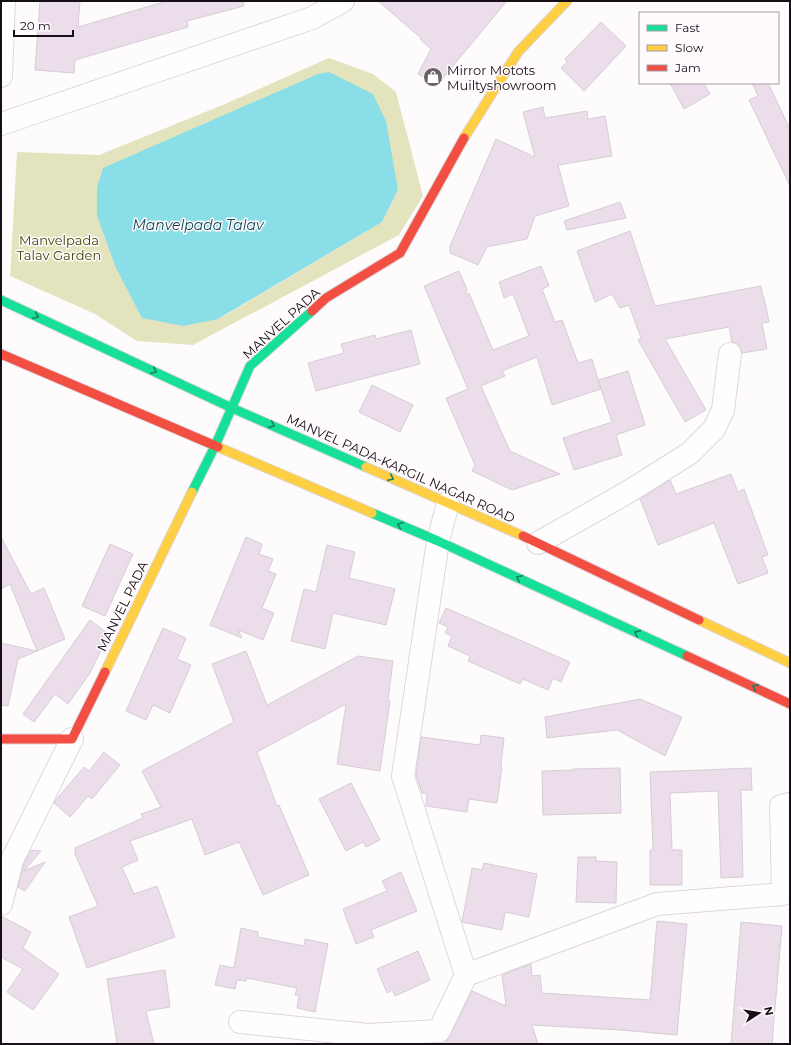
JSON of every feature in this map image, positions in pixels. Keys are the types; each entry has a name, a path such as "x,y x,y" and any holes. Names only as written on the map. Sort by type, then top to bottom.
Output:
{"street":[{"path":"1,76 4,1"},
{"path":"1,124 312,18 343,1"},
{"name":"MANVEL PADA","path":"72,740 215,446 250,366 326,298 400,252 464,137 518,52 566,1"},
{"name":"MANVEL PADA-KARGIL NAGAR ROAD","path":"1,300 232,408 538,543 790,663"},
{"path":"1,354 438,541 790,704"},
{"path":"538,543 628,492 690,453 714,429 723,410 730,354"},
{"path":"240,1022 368,1035 439,1031 466,975 403,776 438,541 448,504"},
{"path":"1,739 72,740 12,860 1,904"},
{"path":"466,975 657,904 783,894 781,806 790,804"}],"green space":[{"name":"Manvelpada Talav","path":"329,58 373,74 396,92 423,196 399,235 193,345 137,341 95,314 10,276 17,152 99,155 225,104","holes":["398,190 382,222 219,319"]}],"water":[{"name":"Manvelpada Talav","path":"329,72 373,94 386,121 398,190 382,222 218,319 183,326 142,318 116,268 97,216 97,187 103,168 318,74"}],"building":[{"path":"40,1 80,1 78,27 167,1 243,1 244,6 187,21 188,27 75,60 74,73 35,70"},
{"path":"378,1 507,1 438,84 418,74 431,49 420,39 421,38"},
{"path":"601,22 626,46 584,91 561,68 567,62 565,59"},
{"path":"671,84 705,84 710,94 684,109"},
{"path":"752,84 768,84 790,129 790,186 749,100 758,96"},
{"path":"543,107 545,118 587,111 588,119 605,116 612,156 558,165 569,206 535,216 527,239 487,247 478,265 450,253 450,246 496,139 535,157 523,112"},
{"path":"620,202 626,218 567,230 564,221"},
{"path":"630,231 655,306 761,286 769,322 762,323 767,349 742,353 738,344 732,342 729,327 665,339 706,410 685,422 638,340 641,338 629,305 620,308 612,294 595,302 577,251"},
{"path":"541,266 549,286 542,289 555,322 562,320 578,363 592,359 601,389 552,405 537,357 502,371 505,376 481,386 510,451 560,474 512,490 472,471 475,465 446,398 468,389 424,286 459,271 467,289 465,295 469,293 493,350 529,336 513,294 504,298 499,282"},
{"path":"411,330 420,364 316,391 308,363 344,353 341,344 375,335 376,339"},
{"path":"628,371 645,425 616,435 622,455 574,470 563,438 612,422 598,380"},
{"path":"372,385 413,405 400,432 359,412"},
{"path":"731,474 738,492 744,489 768,555 762,557 768,573 738,584 714,523 658,545 640,499 670,480 676,494"},
{"path":"1,537 31,594 44,588 65,639 37,651 10,584 1,589"},
{"path":"246,537 262,544 259,554 273,559 268,571 276,574 262,608 274,613 263,640 238,630 242,638 210,625"},
{"path":"110,544 133,554 105,616 82,606"},
{"path":"327,545 355,552 349,578 395,589 386,625 333,613 325,649 291,641 304,589 316,592"},
{"path":"446,608 570,662 561,682 553,678 548,690 523,679 520,684 468,661 470,656 448,646 452,636 445,633 448,627 439,623"},
{"path":"90,620 109,634 90,673 68,704 55,694 34,722 23,714"},
{"path":"163,628 186,638 177,659 191,665 170,713 153,705 146,720 126,711"},
{"path":"1,643 37,651 18,659 8,706 1,705"},
{"path":"246,651 267,705 358,656 393,661 388,700 390,701 380,771 337,764 346,704 257,752 277,806 279,805 309,875 263,895 239,842 205,855 192,819 130,841 138,860 122,867 134,894 157,886 175,937 87,968 69,917 98,906 75,854 75,848 143,818 141,814 161,807 142,771 234,722 212,664"},
{"path":"640,699 682,717 665,756 617,730 547,738 545,717"},
{"path":"481,735 504,738 497,803 469,799 467,812 426,806 427,794 422,793 416,775 421,737 480,745"},
{"path":"104,752 120,765 92,799 88,796 70,817 54,803 55,801 84,767 89,771"},
{"path":"620,768 621,813 543,815 542,771"},
{"path":"751,768 752,790 741,790 743,877 721,878 718,791 670,793 672,850 682,850 682,885 650,885 650,850 653,850 650,772"},
{"path":"351,783 380,840 366,847 363,842 346,851 319,799"},
{"path":"31,850 41,851 24,871 45,862 25,891 18,887 24,864"},
{"path":"578,857 596,857 596,861 617,862 616,903 576,902"},
{"path":"484,863 537,874 529,917 505,912 502,930 462,922 472,868 482,870"},
{"path":"401,872 417,911 371,930 374,937 356,944 343,909 387,891 382,881"},
{"path":"1,916 31,932 23,948 59,974 33,1010 7,992 23,969 1,957"},
{"path":"657,921 687,924 677,1035 532,1025 538,1044 444,1044 450,1036 472,991 506,1006 502,975 531,964 532,976 540,975 542,993 650,1000"},
{"path":"741,922 782,926 772,1044 731,1044"},
{"path":"241,928 258,932 258,937 304,946 305,939 328,944 315,1012 297,1008 299,995 295,995 297,988 247,978 246,981 237,980 235,989 215,985 220,965 234,968"},
{"path":"418,951 430,980 395,996 392,990 387,993 377,969"},
{"path":"165,970 170,1007 146,1011 154,1044 117,1044 107,979"}],"traffic: fast":[{"path":"1,300 232,408 366,467"},
{"path":"192,492 215,446 250,366 312,311"},
{"path":"372,513 438,541 687,656"}],"traffic: slow":[{"path":"464,138 518,52 567,1"},
{"path":"218,447 372,513"},
{"path":"366,467 523,536"},
{"path":"105,672 192,492"},
{"path":"699,620 790,663"}],"traffic: jam":[{"path":"312,311 326,298 400,253 464,138"},
{"path":"1,354 218,447"},
{"path":"523,536 699,620"},
{"path":"687,656 790,704"},
{"path":"1,739 72,739 105,672"}],"place":[{"name":"Mirror Motots Muiltyshowroom","path":"433,77"}],"park label":[{"name":"Manvelpada Talav Garden","path":"59,248"}]}
